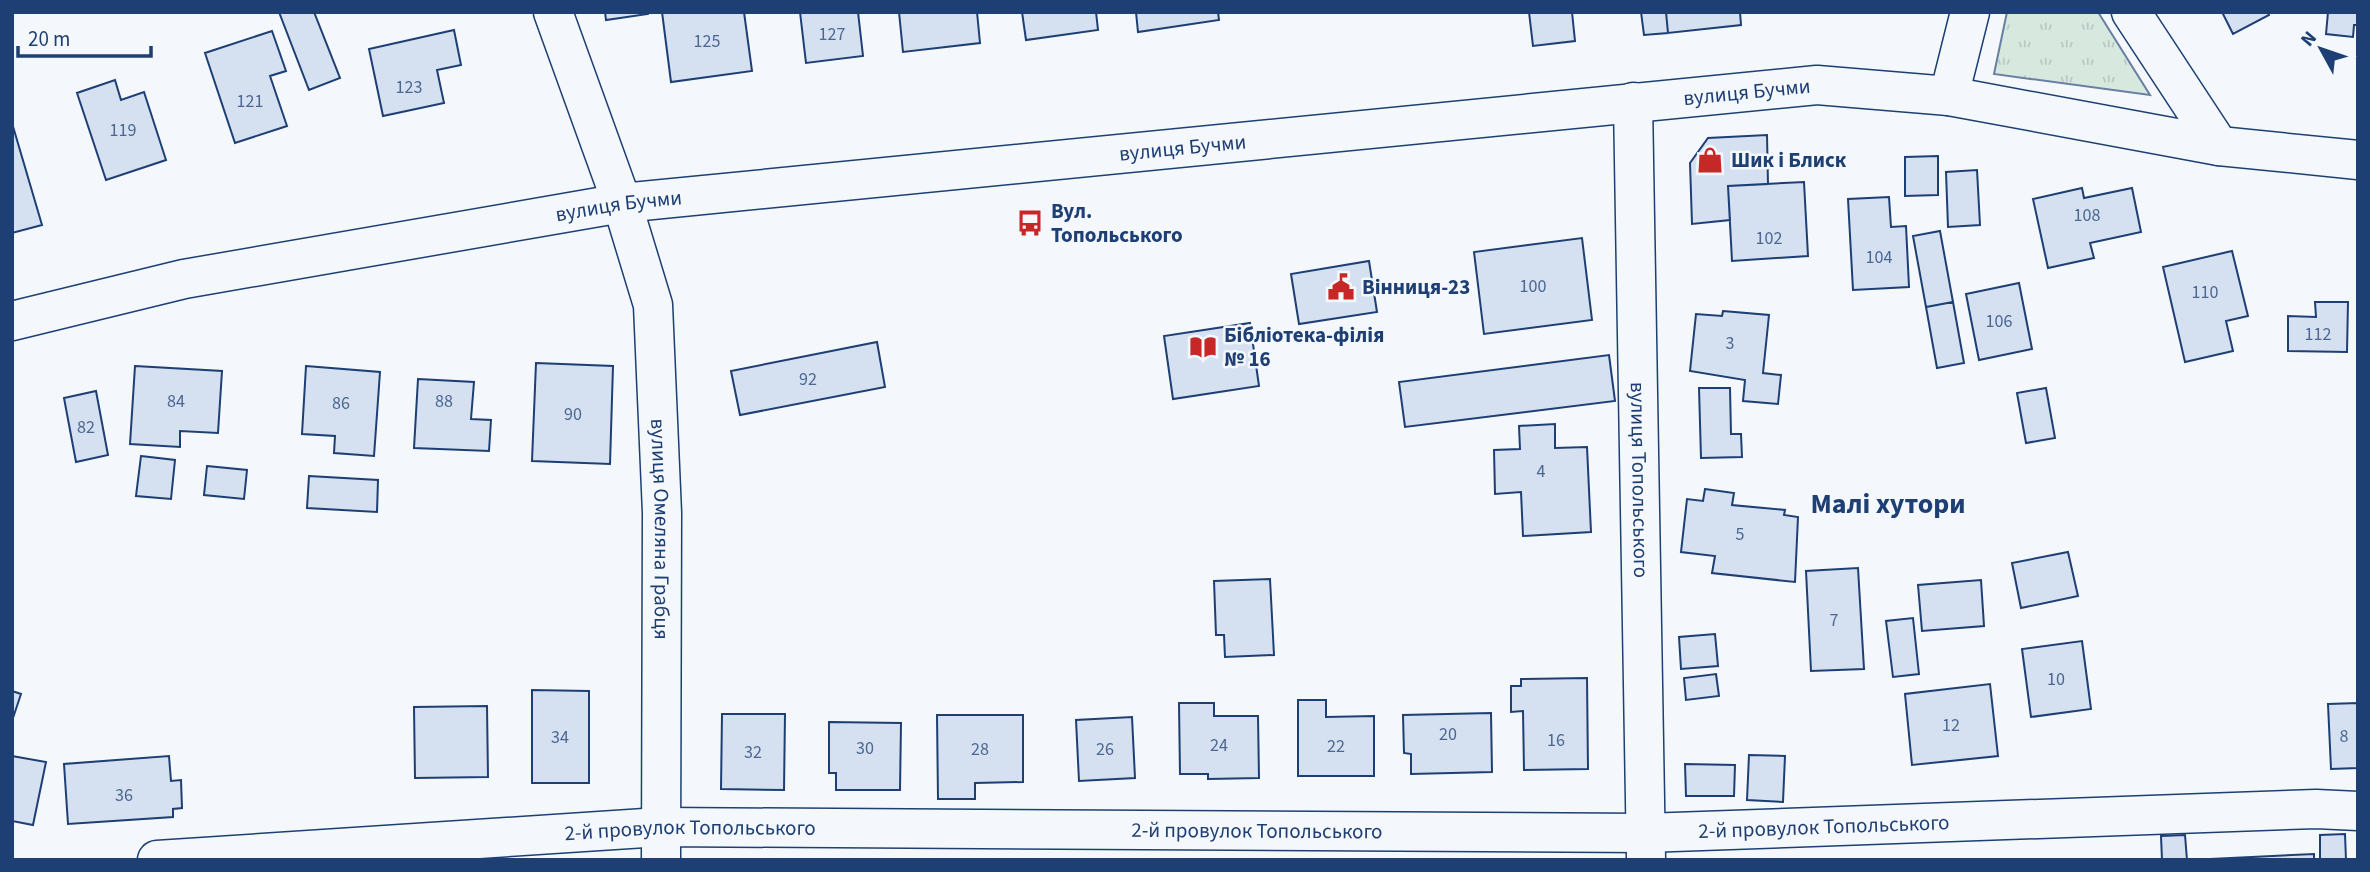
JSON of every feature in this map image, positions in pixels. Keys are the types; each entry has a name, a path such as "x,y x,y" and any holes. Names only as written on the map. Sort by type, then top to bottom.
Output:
{"street":[{"name":"вулиця Омеляна Грабця","path":"554,12 622,203 653,305 662,513 661,844"},
{"path":"1949,96 1970,12"},
{"path":"2131,12 2219,146"},
{"name":"вулиця Бучми","path":"12,321 184,279 622,203 1817,85 1949,96 2219,146 2358,160"},
{"name":"вулиця Топольського","path":"1633,102 1645,846"},
{"name":"2-й провулок Топольського","path":"157,860 661,844 1645,846 2316,809 2358,811"}],"green space":[{"path":"2007,12 2098,12 2150,95 1994,74"}],"building":[{"path":"279,12 314,12 340,78 309,90"},
{"path":"605,12 648,12 648,14 606,20"},
{"path":"662,12 744,12 752,71 671,82"},
{"path":"800,12 858,12 863,56 806,63"},
{"path":"899,12 977,12 980,43 903,52"},
{"path":"1022,12 1096,12 1098,30 1026,40"},
{"path":"1136,12 1218,12 1219,20 1138,32"},
{"path":"1529,12 1572,12 1575,41 1533,46"},
{"path":"1641,12 1666,12 1668,33 1644,35"},
{"path":"1666,12 1740,12 1741,25 1668,33"},
{"path":"2222,12 2268,12 2269,15 2233,34"},
{"path":"2328,12 2358,12 2358,25 2354,25 2353,37 2326,34"},
{"path":"454,30 461,65 437,70 444,103 383,116 369,49"},
{"path":"272,31 286,71 270,76 287,126 235,143 205,53"},
{"path":"115,80 121,100 144,92 166,160 106,180 77,93"},
{"path":"12,123 42,225 12,233"},
{"path":"1767,135 1768,184 1728,186 1730,220 1692,224 1690,163 1708,138"},
{"path":"1938,156 1938,195 1905,196 1905,157"},
{"path":"1977,170 1980,225 1948,227 1946,172"},
{"path":"1804,182 1808,256 1732,261 1728,186"},
{"path":"2082,188 2084,198 2132,188 2141,232 2090,243 2094,258 2048,268 2033,199"},
{"path":"1889,197 1891,227 1906,226 1909,287 1853,290 1848,199"},
{"path":"1940,231 1953,302 1926,307 1913,236"},
{"path":"1582,238 1592,320 1484,334 1474,252"},
{"path":"2232,251 2248,316 2226,321 2233,351 2185,362 2163,267"},
{"path":"1369,261 1377,312 1299,324 1291,274"},
{"path":"2019,283 2032,349 1979,360 1966,294"},
{"path":"1953,302 1964,363 1937,368 1926,307"},
{"path":"2315,302 2348,302 2347,352 2288,351 2288,316 2316,317"},
{"path":"1723,311 1769,315 1763,373 1781,375 1778,404 1743,401 1745,380 1690,371 1696,314 1722,316"},
{"path":"1250,323 1259,386 1173,399 1164,336"},
{"path":"877,342 885,387 740,415 731,371"},
{"path":"1609,355 1615,401 1405,427 1399,382"},
{"path":"536,363 613,366 610,464 532,461"},
{"path":"135,366 222,371 218,433 180,431 180,447 130,444"},
{"path":"306,366 380,372 374,456 334,453 335,436 302,434"},
{"path":"418,379 474,382 471,419 491,420 489,451 414,448"},
{"path":"1699,388 1730,388 1731,434 1741,434 1742,457 1701,458"},
{"path":"2046,388 2055,438 2026,443 2017,393"},
{"path":"96,391 108,455 76,462 64,398"},
{"path":"1555,424 1555,448 1587,447 1591,532 1523,536 1521,492 1495,494 1494,450 1520,449 1519,426"},
{"path":"141,456 175,460 171,499 136,496"},
{"path":"207,466 247,470 244,499 204,495"},
{"path":"309,476 378,480 377,512 307,508"},
{"path":"1705,489 1734,493 1732,505 1785,510 1784,515 1798,517 1795,582 1712,573 1715,556 1681,552 1687,499 1703,501"},
{"path":"2068,552 2078,596 2021,608 2012,563"},
{"path":"1858,568 1864,669 1811,671 1806,571"},
{"path":"1270,579 1274,655 1225,657 1224,635 1216,635 1214,581"},
{"path":"1981,580 1984,626 1922,631 1918,585"},
{"path":"1913,618 1919,674 1893,677 1886,621"},
{"path":"1715,634 1718,666 1681,669 1679,637"},
{"path":"2082,641 2091,709 2031,717 2022,649"},
{"path":"1716,674 1719,696 1686,700 1684,678"},
{"path":"1587,678 1588,769 1524,770 1523,711 1511,712 1511,686 1521,686 1521,679"},
{"path":"1990,684 1998,756 1912,765 1905,694"},
{"path":"532,690 589,691 589,783 532,783"},
{"path":"12,691 21,694 12,721"},
{"path":"1298,700 1326,700 1326,717 1374,716 1374,776 1298,776"},
{"path":"1179,703 1214,703 1214,716 1258,716 1259,778 1208,779 1208,774 1180,774"},
{"path":"2358,703 2358,768 2331,769 2328,704"},
{"path":"487,706 488,777 415,778 414,707"},
{"path":"1491,713 1492,772 1411,774 1411,754 1404,753 1403,715"},
{"path":"722,714 785,714 784,790 721,789"},
{"path":"937,715 1023,715 1023,782 975,783 975,799 938,799"},
{"path":"1132,717 1135,778 1079,781 1076,720"},
{"path":"829,722 901,723 900,790 836,790 836,773 829,773"},
{"path":"1749,755 1785,756 1783,802 1747,800"},
{"path":"12,756 46,762 33,825 12,821"},
{"path":"169,756 171,781 181,780 182,808 173,809 173,817 68,824 64,764"},
{"path":"1685,764 1735,765 1734,796 1686,796"},
{"path":"2345,834 2346,860 2320,860 2320,835"},
{"path":"2185,835 2187,860 2162,860 2161,836"},
{"path":"2314,854 2314,860 2211,860 2211,859"}],"place":[{"name":"Шик і Блиск","path":"1710,160"},
{"name":"Вул. Топольського","path":"1030,223"},
{"name":"Вінниця-23","path":"1341,287"},
{"name":"Бібліотека-філія № 16","path":"1203,347"}],"district":[{"name":"Малі хутори","path":"1888,503"}]}
